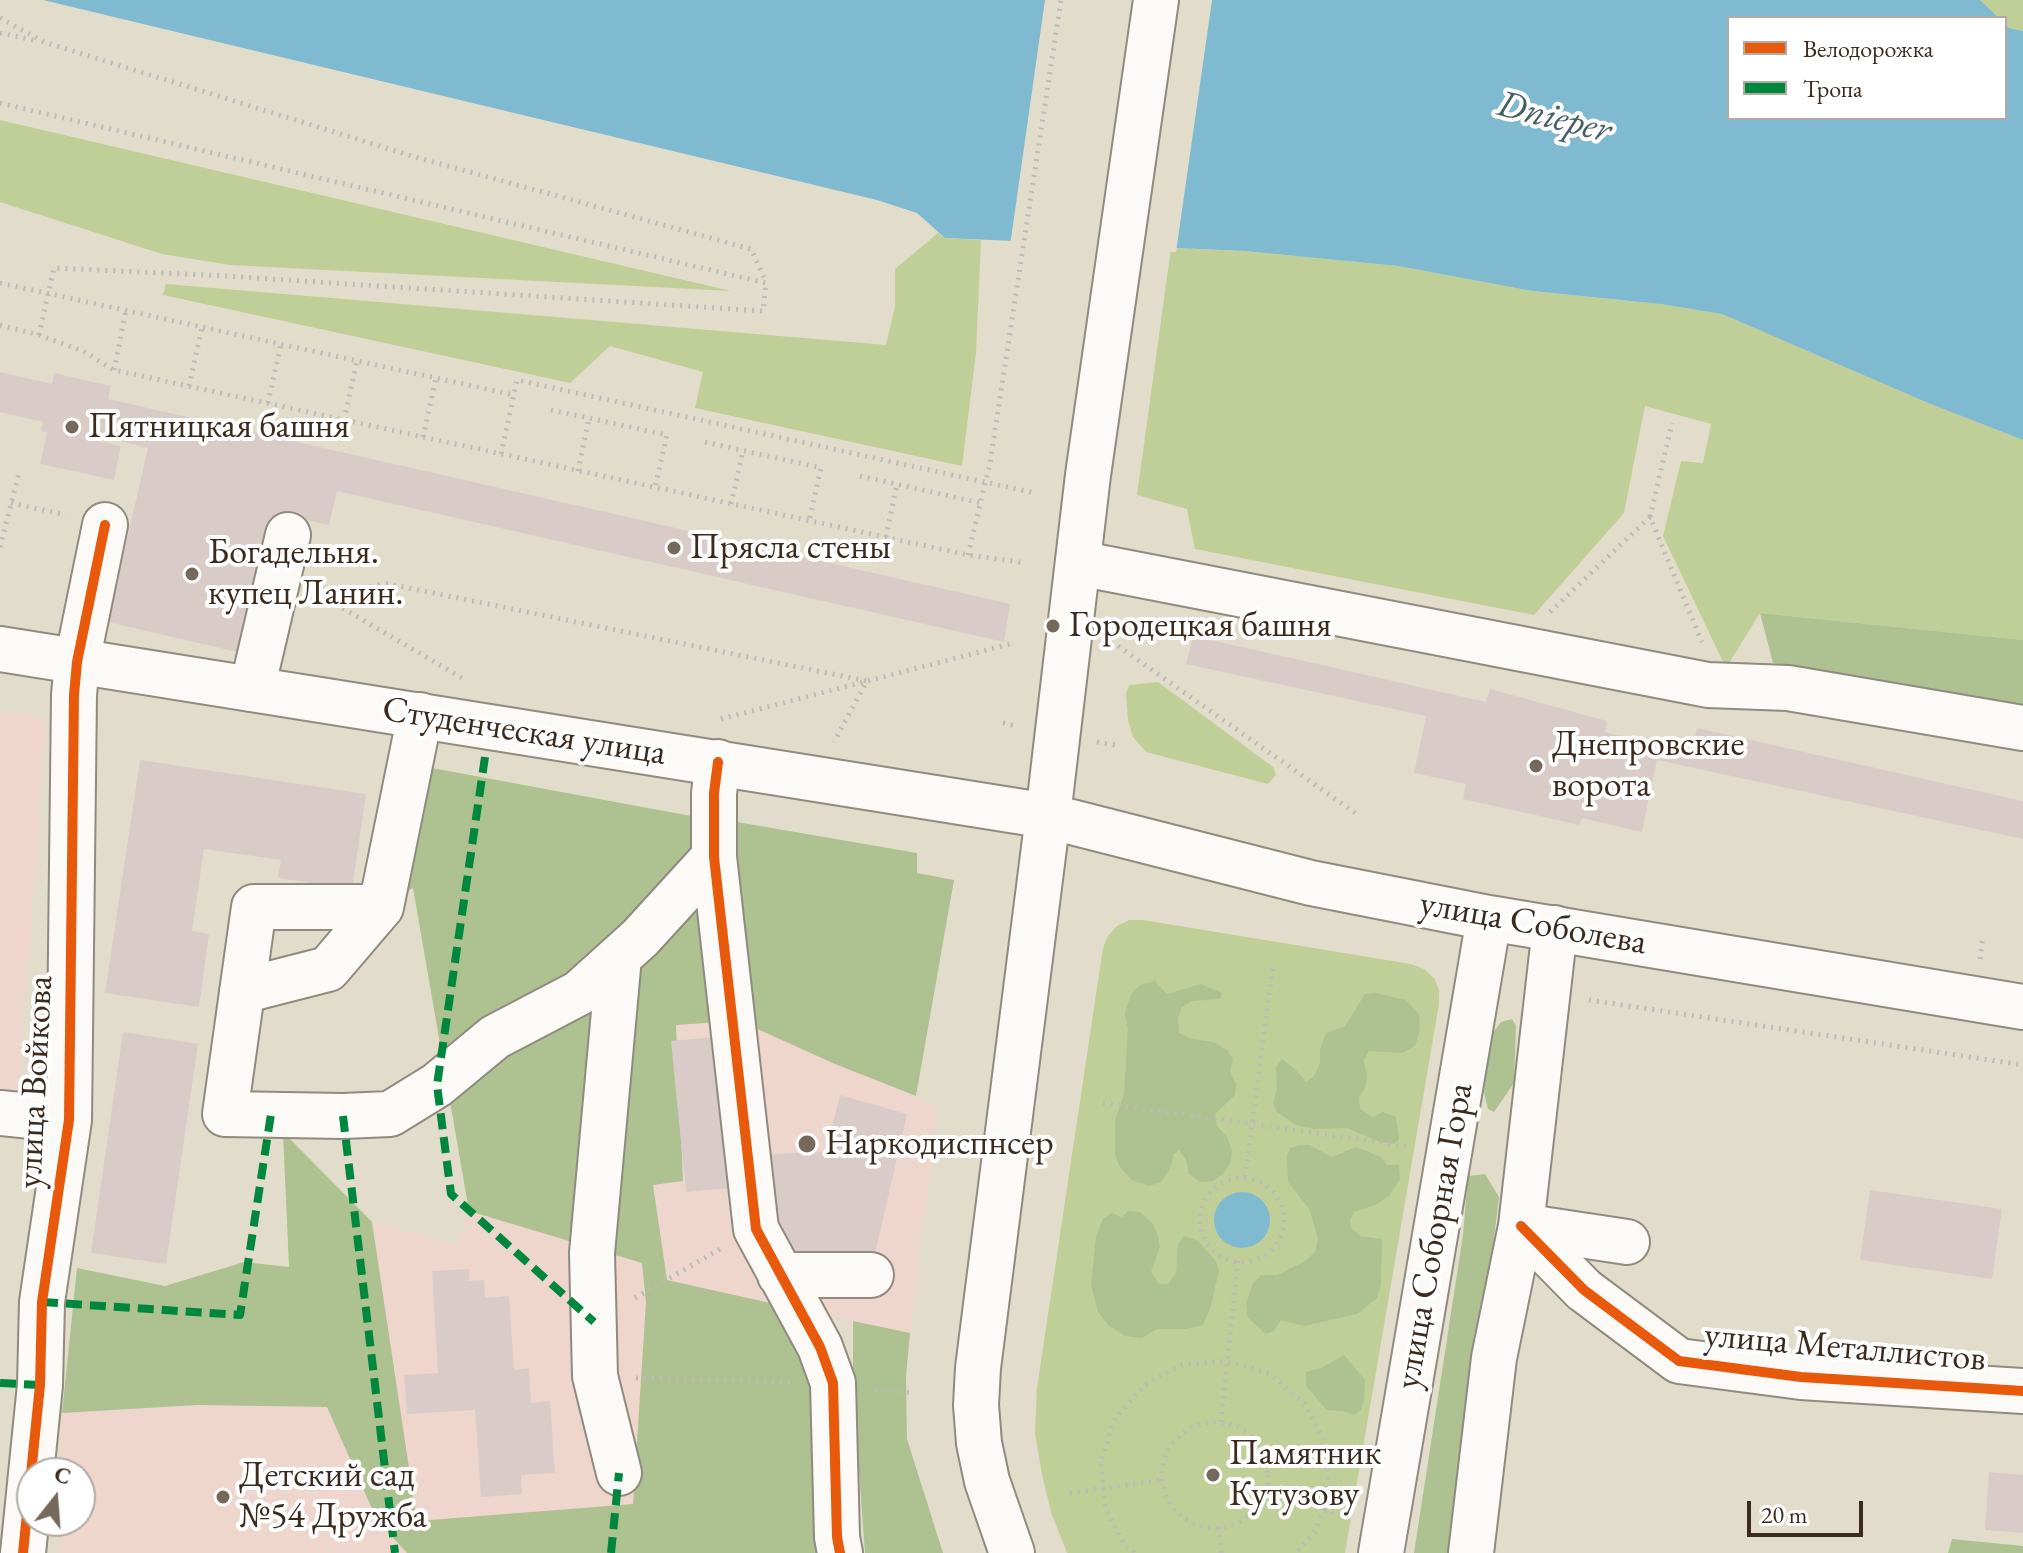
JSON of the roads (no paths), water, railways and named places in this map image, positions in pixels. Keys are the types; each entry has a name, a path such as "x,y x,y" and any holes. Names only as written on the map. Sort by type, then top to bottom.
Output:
{"main road":[{"path":"1012,1553 987,1481 979,1443 976,1405 978,1368 1088,475 1156,0"},
{"name":"улица Войкова","path":"23,1553 40,1385 42,1302 69,1120 74,695 77,662 105,525"},
{"path":"252,689 284,553"},
{"path":"1078,563 1708,685 1788,688 2023,728"},
{"name":"Студенческая улица","path":"0,649 1048,816"},
{"path":"242,991 328,969 381,907 420,715"},
{"path":"718,762 714,793 714,857 756,1229 820,1347 833,1383 840,1553"},
{"name":"улица Соболева","path":"1048,816 1311,883 1489,918 2023,1007"},
{"path":"381,907 254,907 225,1114 390,1114 437,1085 495,1037 579,993 619,957 714,857"},
{"name":"улица Соборная Гора","path":"1381,1553 1489,918"},
{"path":"1471,1553 1494,1358 1521,1226 1555,928"},
{"path":"619,957 592,1253 595,1376 619,1473"},
{"path":"0,1113 69,1120"},
{"path":"1521,1226 1627,1242"},
{"name":"улица Металлистов","path":"1521,1226 1584,1290 1679,1361 1801,1377 2023,1391"},
{"path":"780,1275 871,1275"}],"water":[{"name":"Dnieper","path":"43,0 1980,0 1997,16 1727,16 1727,120 2007,120 2007,26 2023,31 2023,440 1928,403 1722,314 1660,304 1532,291 1398,266 1245,251 945,238 917,213 877,200"},
{"path":"1242,1192 1262,1200 1270,1220 1262,1240 1242,1248 1222,1240 1214,1220 1222,1200"}],"place":[{"name":"Пятницкая башня","path":"72,427"},
{"name":"Прясла стены","path":"674,548"},
{"name":"Богадельня. купец Ланин.","path":"192,574"},
{"name":"Городецкая башня","path":"1053,626"},
{"name":"Днепровские ворота","path":"1536,766"},
{"name":"Наркодиспнсер","path":"807,1144"},
{"name":"Памятник Кутузову","path":"1213,1475"},
{"name":"Детский сад №54 Дружба","path":"223,1497"}]}
